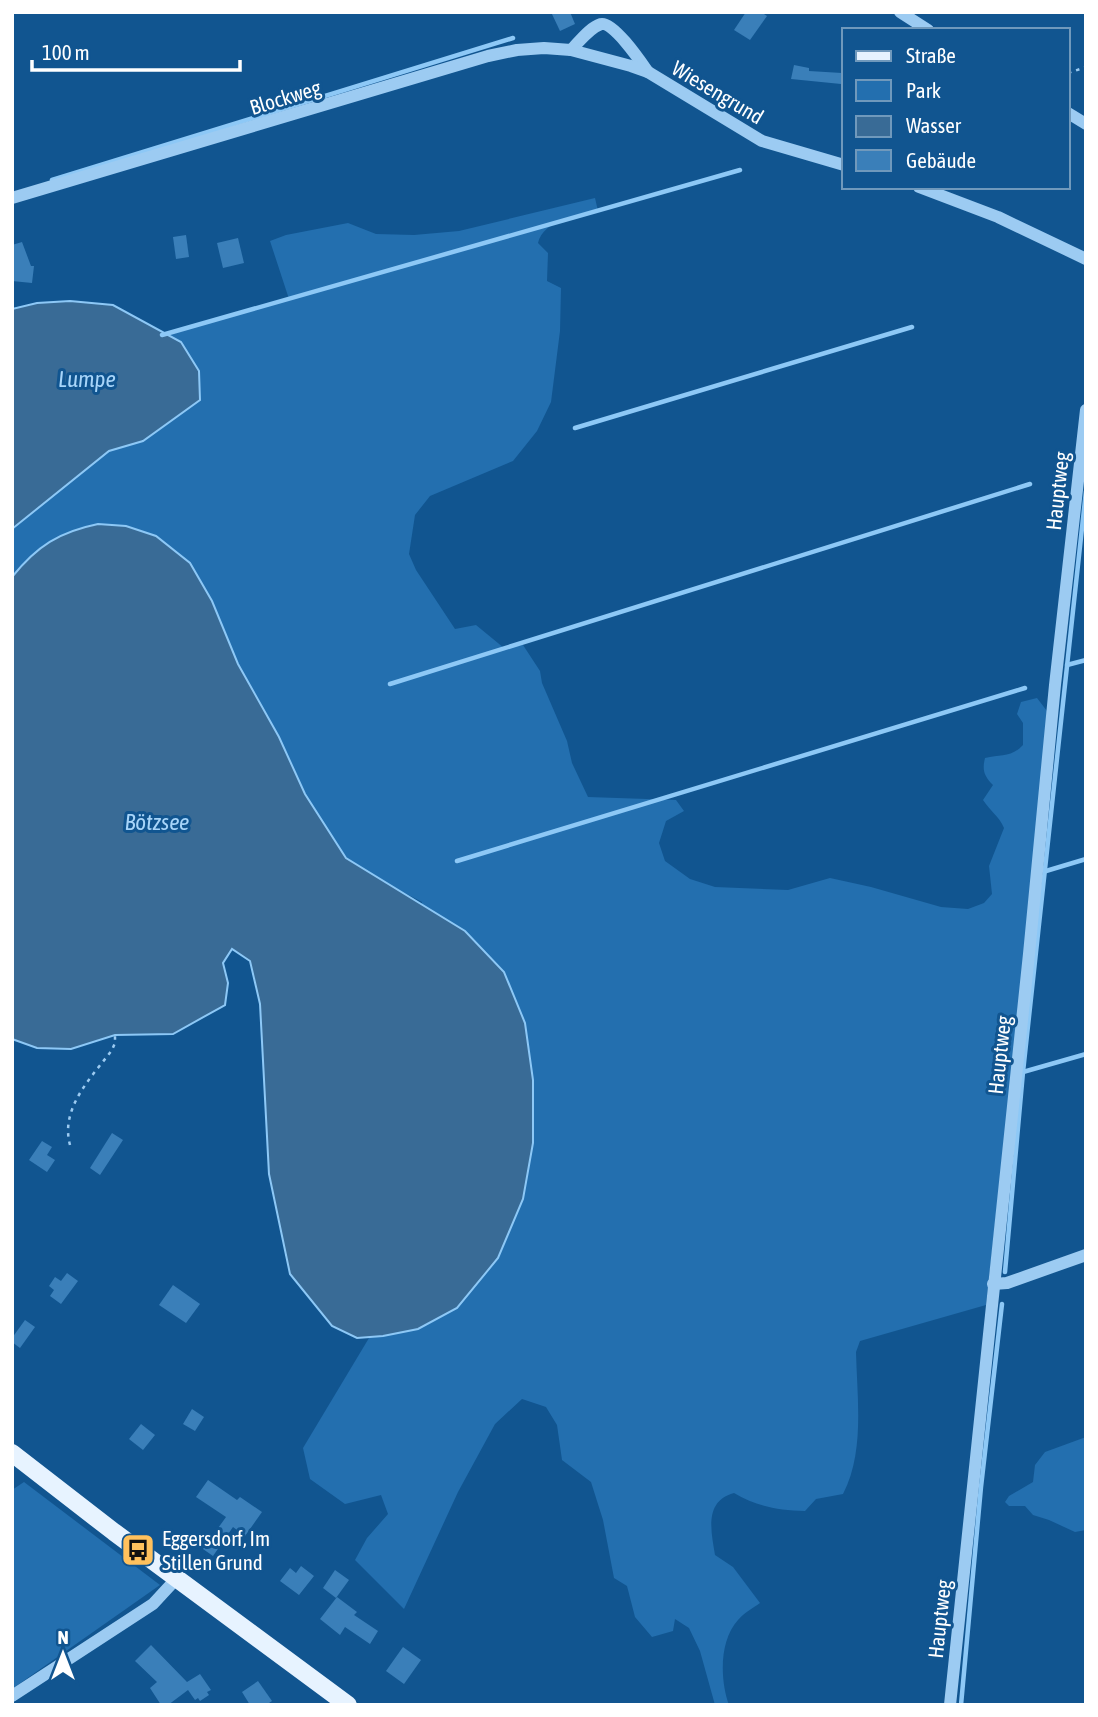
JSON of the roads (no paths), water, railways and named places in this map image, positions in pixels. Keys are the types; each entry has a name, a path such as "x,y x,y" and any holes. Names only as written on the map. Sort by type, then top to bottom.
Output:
{"main road":[{"path":"12,1453 348,1705"}],"street":[{"path":"900,12 925,28"},
{"path":"571,50 587,33 607,24 648,72"},
{"name":"Blockweg","path":"12,198 488,56 530,49 571,50"},
{"name":"Wiesengrund","path":"571,50 648,72 761,141 842,164"},
{"path":"1070,114 1086,124"},
{"path":"924,189 998,217 1086,259"},
{"name":"Hauptweg","path":"950,1705 1084,450 1086,410"},
{"path":"993,1284 1007,1283 1086,1255"},
{"path":"12,1696 153,1604 177,1578"}],"water":[{"name":"Lumpe","path":"70,301 113,305 181,342 199,371 200,400 143,441 109,451 12,529 12,309 37,303"},
{"name":"Bötzsee","path":"98,524 126,526 156,536 190,563 212,601 238,664 279,737 305,794 346,858 465,931 504,972 525,1023 533,1080 533,1143 523,1199 498,1258 457,1308 418,1329 357,1338 332,1326 290,1274 269,1174 260,1004 250,961 232,949 223,963 228,983 225,1005 173,1034 115,1035 71,1049 37,1048 12,1039 12,577 50,542 72,531"}],"waterway":[{"path":"52,180 513,38"},
{"path":"162,335 740,170"},
{"path":"575,428 912,327"},
{"path":"390,684 1030,484"},
{"path":"1005,1272 1023,1072 1086,491"},
{"path":"1067,665 1086,660"},
{"path":"457,861 1025,688"},
{"path":"1046,871 1086,859"},
{"path":"1023,1072 1086,1054"},
{"path":"961,1705 981,1487 1002,1304"}],"place":[{"name":"Eggersdorf, Im Stillen Grund","path":"138,1550"}]}
